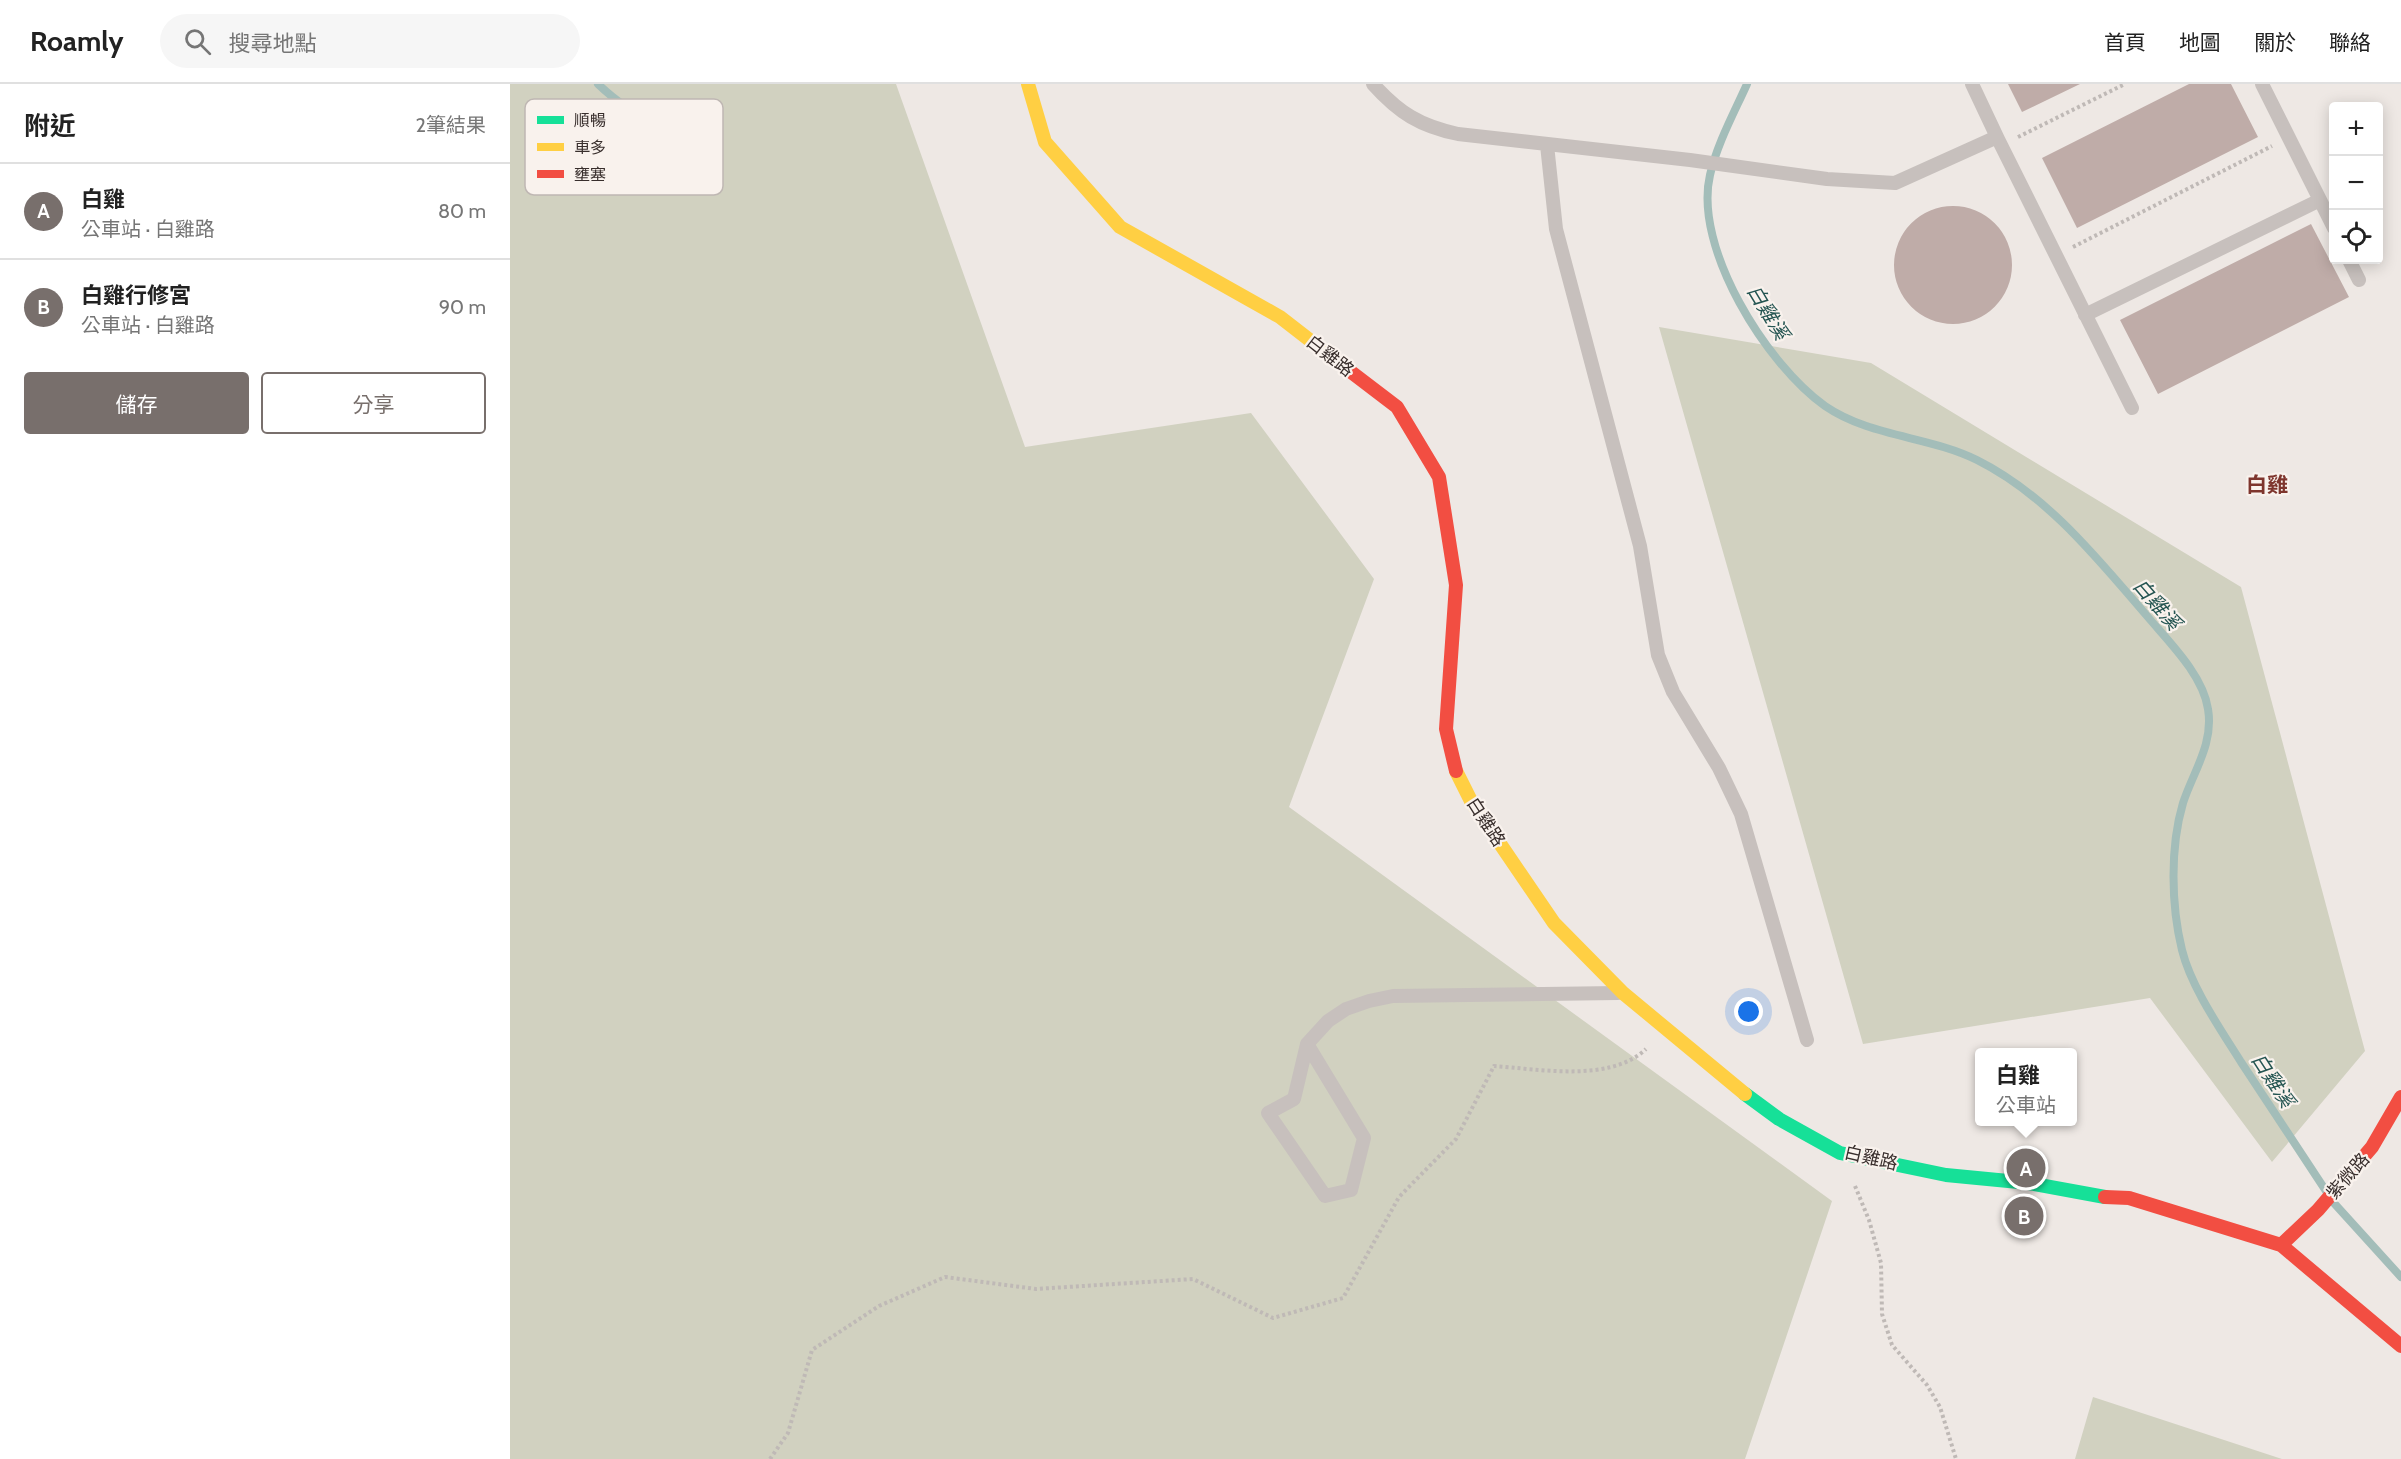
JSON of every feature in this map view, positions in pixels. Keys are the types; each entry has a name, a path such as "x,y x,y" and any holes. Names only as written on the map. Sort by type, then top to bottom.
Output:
{"street":[{"name":"白雞路","path":"1028,84 1045,142 1120,227 1280,316 1397,407 1439,477 1456,585 1446,729 1455,770 1471,801 1554,923 1623,993 1731,1084 1779,1119 1840,1153 1946,1175 2029,1183 2093,1196 2129,1198 2281,1245"},
{"name":"紫微路","path":"2281,1245 2318,1210 2372,1147 2401,1097"},
{"path":"2281,1245 2401,1346"}],"lane":[{"path":"1373,84 1395,108 1437,129 1547,145 1690,160 1827,179 1895,183 1999,141"},
{"path":"1972,84 2132,408"},
{"path":"2262,84 2329,218"},
{"path":"1547,145 1556,229 1640,546 1658,655 1673,692 1719,768 1741,814 1807,1040"},
{"path":"2085,315 2320,200"},
{"path":"2351,264 2359,280"},
{"path":"1307,1044 1364,1138 1351,1190 1325,1196 1268,1113 1294,1099 1307,1044 1328,1021 1346,1009 1393,996 1623,993"}],"path":[{"path":"1999,141 2125,84"},
{"path":"2056,256 2289,137"},
{"path":"770,1459 788,1433 812,1350 879,1306 945,1277 1036,1289 1193,1279 1273,1318 1343,1298 1399,1197 1456,1139 1494,1066 1584,1072 1635,1058 1666,1029"},
{"path":"1840,1153 1869,1220 1881,1263 1882,1314 1892,1346 1927,1385 1940,1407 1956,1459"}],"green space":[{"path":"510,84 896,84 1025,447 1251,413 1374,579 1289,807 1832,1201 1745,1459 510,1459"},
{"path":"1659,327 1871,363 2241,587 2365,1051 2272,1162 2150,998 1863,1044"},
{"path":"2093,1397 2282,1459 2075,1459"}],"building":[{"path":"2008,84 2080,84 2022,112"},
{"path":"2189,84 2231,84 2258,137 2077,228 2042,158"},
{"path":"1953,206 1976,211 1995,223 2007,242 2012,265 2007,288 1995,307 1976,319 1953,324 1930,319 1911,307 1899,288 1894,265 1899,242 1911,223 1930,211"},
{"path":"2311,224 2329,259 2329,264 2332,264 2349,297 2158,394 2120,320"}],"waterway":[{"path":"598,84 615,99"},
{"name":"白雞溪","path":"1747,84 1713,163 1708,204 1713,236 1739,303 1780,363 1825,406 1842,416 1880,430 1959,452 2002,474 2026,491 2070,529 2090,550 2175,648 2199,684 2208,709 2208,734 2202,758 2183,803 2174,857 2174,895 2182,950 2192,979 2216,1022 2326,1191"},
{"name":"白雞溪","path":"2333,1202 2401,1277"}],"traffic: fast":[{"path":"1745,1094 1779,1119 1840,1153 1946,1175 2029,1183 2105,1197"}],"traffic: slow":[{"path":"1028,84 1045,142 1120,227 1280,317 1338,362"},
{"path":"1456,771 1471,801 1554,923 1623,993 1745,1094"}],"traffic: jam":[{"path":"1338,362 1397,407 1439,477 1456,585 1446,729 1456,771"},
{"path":"2281,1245 2318,1210 2372,1147 2401,1097"},
{"path":"2105,1197 2129,1198 2281,1245 2401,1346"}],"place":[{"name":"白雞","path":"2026,1168"},
{"name":"白雞行修宮","path":"2024,1216"}],"district":[{"name":"白雞","path":"2267,485"}]}
